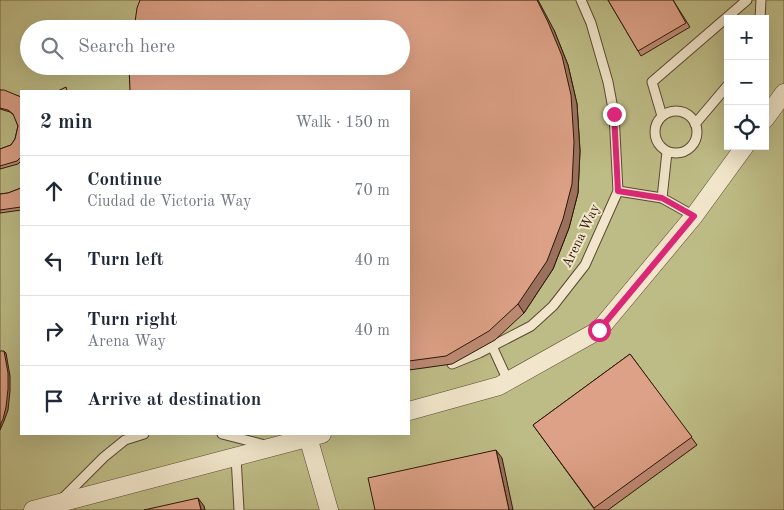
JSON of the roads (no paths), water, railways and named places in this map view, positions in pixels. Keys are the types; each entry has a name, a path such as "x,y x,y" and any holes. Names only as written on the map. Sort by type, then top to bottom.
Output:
{"street":[{"path":"769,114 784,93"},
{"path":"410,411 499,386 599,330 694,216 742,150"},
{"path":"33,510 315,436 329,510"}],"lane":[{"name":"Arena Way","path":"452,364 479,353 531,326 553,306 585,265 618,191 614,114 608,82 602,55 591,23 580,0"},
{"path":"662,116 652,82 747,0"},
{"path":"760,15 761,0"},
{"path":"695,124 724,90"},
{"path":"674,111 681,112 692,118 695,124 697,136 691,147 680,153 667,152 661,148 655,135 658,122 662,116 674,111"},
{"path":"662,198 667,152"},
{"path":"618,191 662,198 694,216"},
{"path":"492,346 508,381"},
{"path":"56,505 104,457 124,440 141,435"},
{"path":"226,435 272,447"},
{"path":"236,457 240,510"}]}
